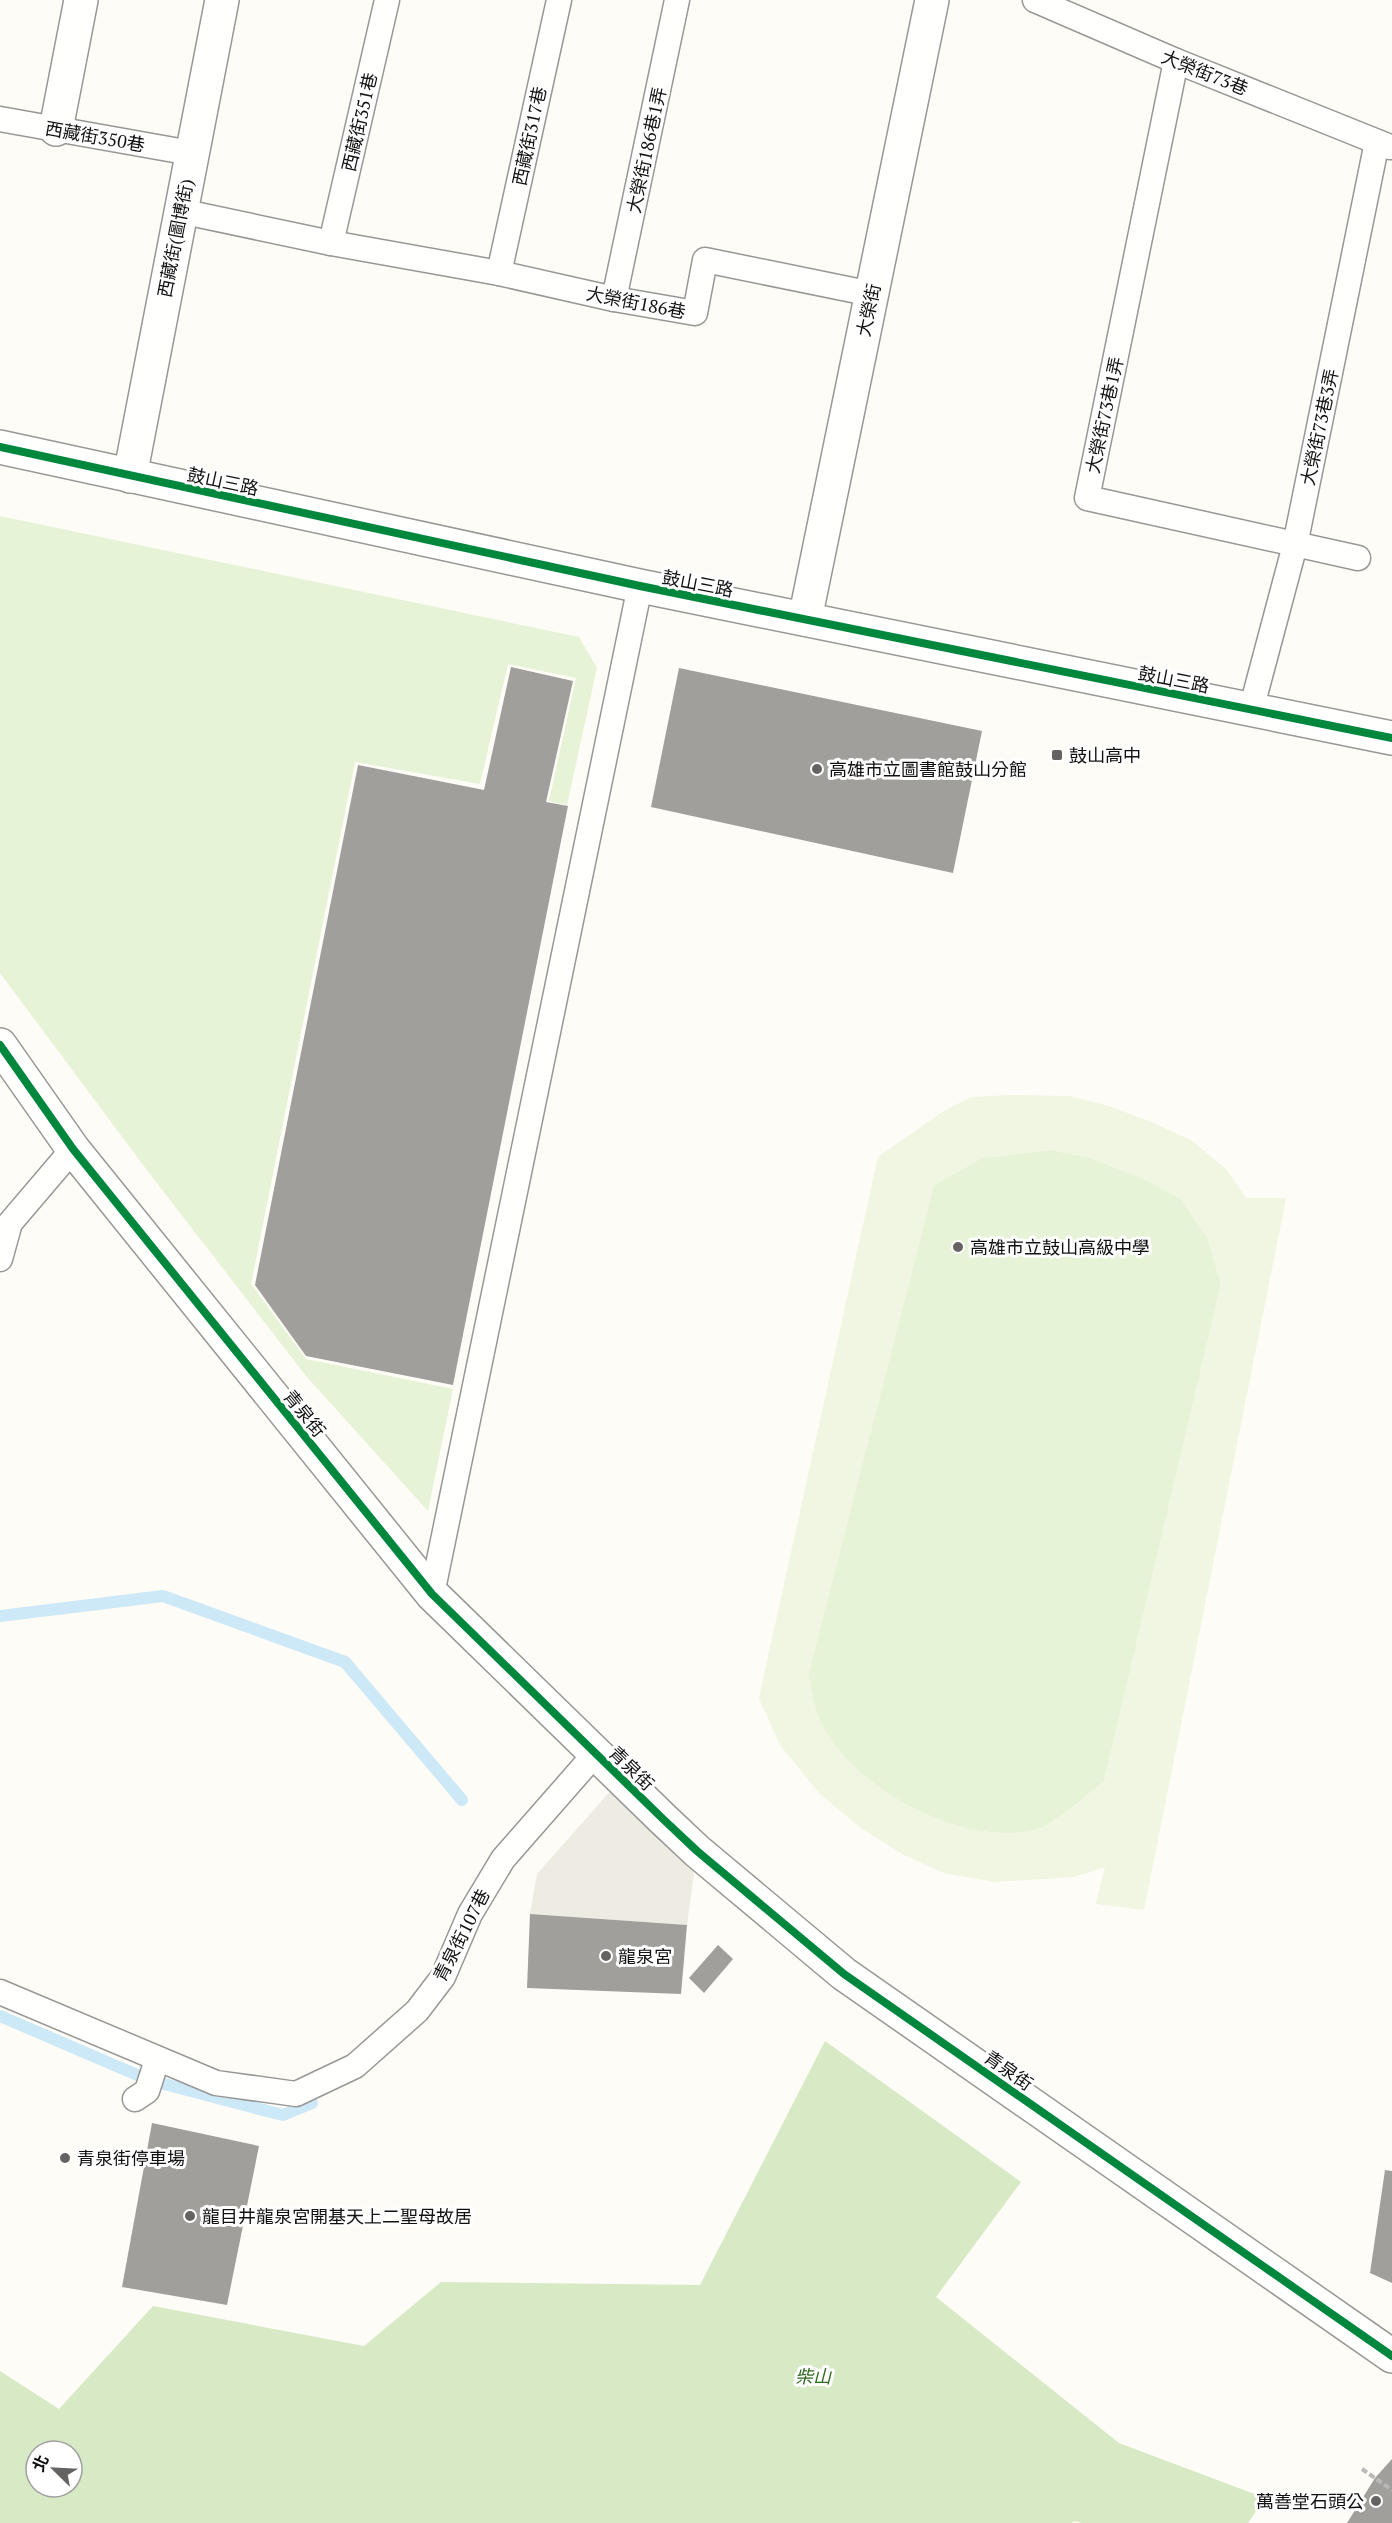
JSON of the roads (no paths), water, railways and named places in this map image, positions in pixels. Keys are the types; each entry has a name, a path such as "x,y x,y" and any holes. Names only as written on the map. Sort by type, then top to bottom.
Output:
{"street":[{"path":"56,129 81,0"},
{"name":"西藏街(圖博街)","path":"130,476 222,0"},
{"name":"大榮街","path":"805,619 932,0"},
{"name":"鼓山三路","path":"0,447 640,586 1392,738"},
{"name":"青泉街","path":"0,1045 73,1149 432,1594 697,1851 844,1974 1392,2356"}],"lane":[{"name":"西藏街351巷","path":"331,243 387,0"},
{"name":"西藏街317巷","path":"499,273 559,0"},
{"name":"大榮街186巷1弄","path":"614,299 677,0"},
{"name":"大榮街73巷","path":"1035,0 1176,61 1385,145"},
{"name":"大榮街73巷1弄","path":"1176,61 1087,498 1358,558"},
{"name":"西藏街350巷","path":"0,119 191,153"},
{"name":"大榮街73巷3弄","path":"1251,710 1295,545 1385,145"},
{"path":"180,211 331,243 499,273"},
{"name":"大榮街186巷","path":"499,273 614,299 695,313 705,260 872,294"},
{"path":"432,1594 640,586"},
{"path":"2,1247 10,1223 73,1149"},
{"name":"青泉街107巷","path":"0,1992 216,2083 296,2094 355,2066 417,2011 443,1977 470,1914 503,1859 595,1754"},
{"path":"141,2095 158,2060"}],"waterway":[{"path":"0,1616 163,1596 345,1662 462,1800"},
{"path":"0,2016 149,2080 283,2115 312,2103"}],"place":[{"name":"鼓山高中","path":"1057,755"},
{"name":"高雄市立圖書館鼓山分館","path":"817,769"},
{"name":"高雄市立鼓山高級中學","path":"958,1247"},
{"name":"龍泉宮","path":"606,1956"},
{"name":"青泉街停車場","path":"65,2158"},
{"name":"龍目井龍泉宮開基天上二聖母故居","path":"190,2216"},
{"name":"萬善堂石頭公","path":"1376,2501"}],"park label":[{"name":"柴山","path":"813,2376"}]}
